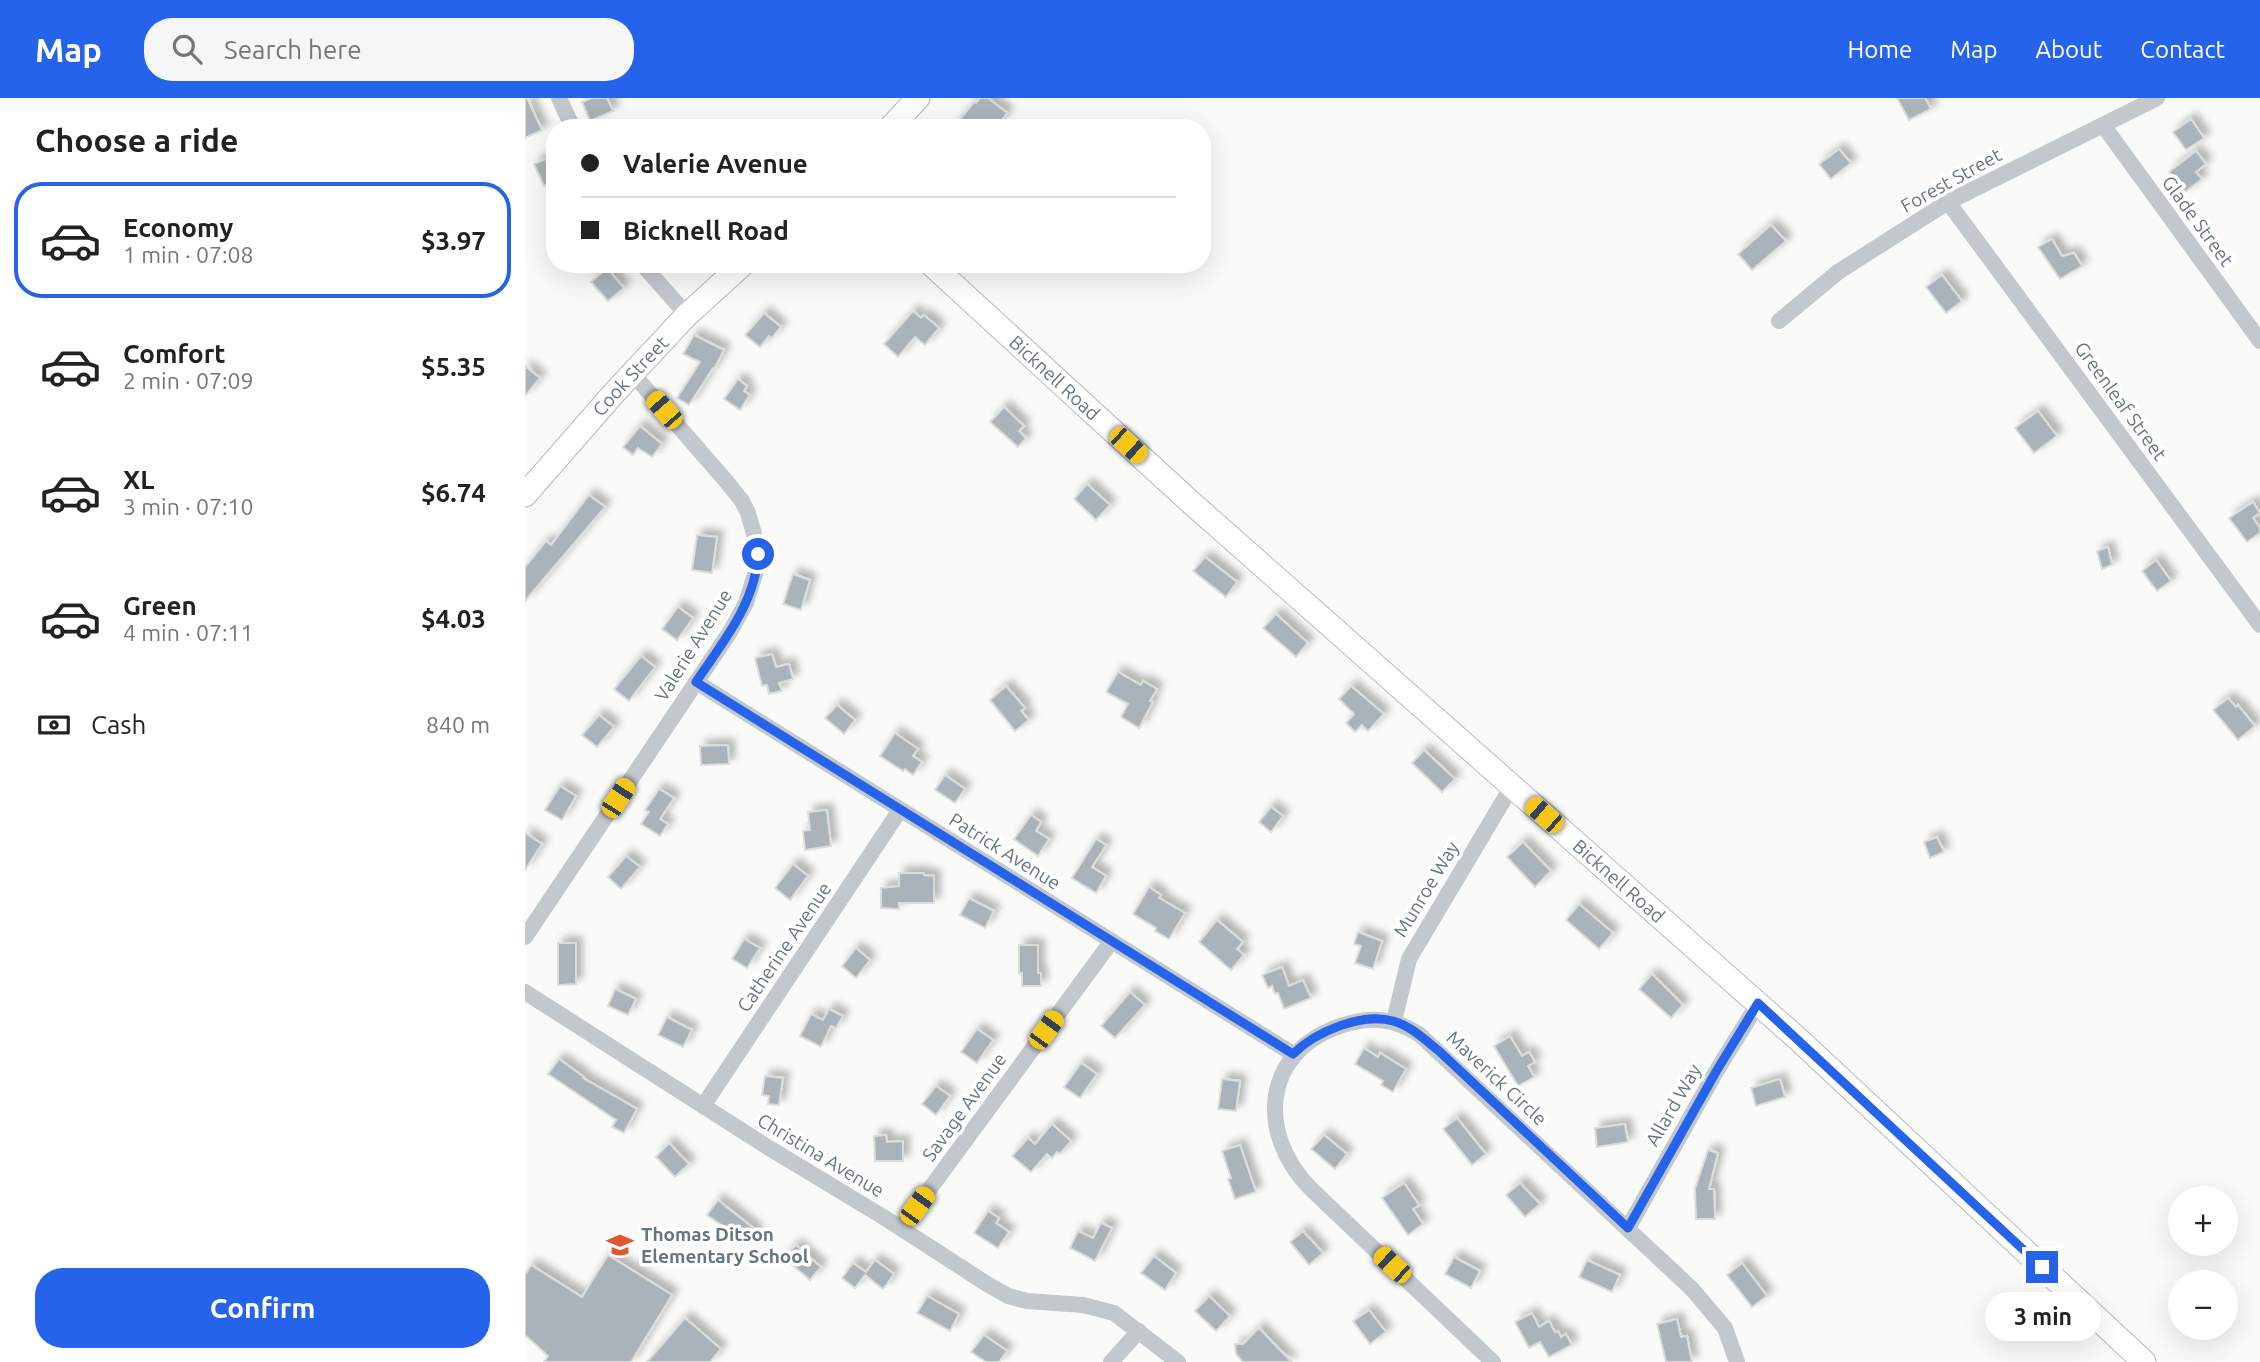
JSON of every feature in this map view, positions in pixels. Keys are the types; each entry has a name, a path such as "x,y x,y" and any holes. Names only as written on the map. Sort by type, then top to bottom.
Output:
{"street":[{"path":"559,98 569,119"},
{"path":"898,119 918,98"},
{"name":"Forest Street","path":"1779,321 1838,272 1948,202 2157,98"},
{"name":"Glade Street","path":"2103,125 2260,341"},
{"name":"Greenleaf Street","path":"1948,202 2260,625"},
{"path":"649,273 687,315"},
{"name":"Cook Street","path":"527,487 687,315 733,273"},
{"name":"Bicknell Road","path":"941,273 1188,499 1758,1003 2144,1362"},
{"name":"Valerie Avenue","path":"525,937 747,603 757,568 756,541 742,501 633,374"},
{"name":"Patrick Avenue","path":"696,682 1293,1054"},
{"name":"Munroe Way","path":"1394,1021 1409,959 1512,786"},
{"name":"Catherine Avenue","path":"703,1107 900,810"},
{"name":"Savage Avenue","path":"901,1228 1111,942"},
{"name":"Christina Avenue","path":"525,992 703,1107 1008,1296 1027,1301 1100,1308 1114,1313 1178,1362"},
{"name":"Allard Way","path":"1628,1228 1758,1003"},
{"path":"1394,1021 1380,1019 1333,1028 1293,1054 1279,1086 1275,1117 1281,1145 1296,1174 1493,1362"},
{"name":"Maverick Circle","path":"1394,1021 1406,1026 1439,1051 1708,1306 1725,1328 1737,1362"},
{"path":"1111,1362 1139,1331"}],"building":[{"path":"525,98 542,130 525,138"},
{"path":"592,98 607,98 613,111 589,119 582,102"},
{"path":"980,98 988,98 1007,113 1002,119 960,119 974,102"},
{"path":"1897,98 1925,98 1931,109 1909,120"},
{"path":"2191,119 2204,138 2186,150 2173,132"},
{"path":"1839,149 1851,163 1831,179 1819,164"},
{"path":"2196,151 2206,164 2196,172 2202,179 2185,192 2169,172"},
{"path":"546,159 546,185 544,186 534,164"},
{"path":"1771,225 1786,241 1752,270 1738,254"},
{"path":"2052,239 2062,256 2074,253 2082,266 2060,279 2038,247"},
{"path":"601,273 611,273 624,288 608,301 591,282"},
{"path":"1942,275 1962,301 1946,313 1926,287"},
{"path":"913,311 921,318 924,315 939,328 925,345 915,337 898,357 884,344"},
{"path":"764,313 781,327 760,347 745,335"},
{"path":"694,335 724,350 689,405 677,398 700,362 683,354"},
{"path":"525,366 540,378 525,396"},
{"path":"738,379 747,386 744,391 750,395 740,410 724,399"},
{"path":"1004,407 1024,426 1019,431 1026,438 1018,447 990,422"},
{"path":"2038,411 2057,436 2034,453 2015,428"},
{"path":"640,426 662,444 652,457 638,448 633,455 623,447"},
{"path":"1087,484 1110,505 1096,520 1074,499"},
{"path":"589,495 605,507 525,601 525,567 546,541 551,545"},
{"path":"2253,502 2260,513 2253,518 2260,528 2260,533 2247,542 2229,518"},
{"path":"697,535 717,537 712,573 692,570"},
{"path":"2108,547 2112,565 2102,569 2097,551"},
{"path":"1205,557 1237,582 1226,597 1193,571"},
{"path":"2156,560 2171,581 2157,591 2142,571"},
{"path":"793,574 810,580 801,610 783,604"},
{"path":"678,607 693,618 677,640 662,629"},
{"path":"1276,614 1308,643 1296,657 1263,628"},
{"path":"772,654 776,667 789,664 793,679 779,683 782,691 769,694 767,685 762,686 755,658"},
{"path":"641,656 655,667 629,701 614,689"},
{"path":"1118,672 1141,685 1143,681 1157,689 1139,728 1121,717 1128,704 1106,692"},
{"path":"1006,686 1025,708 1021,711 1029,720 1015,731 990,700"},
{"path":"1351,686 1384,714 1368,731 1362,725 1355,732 1346,723 1354,714 1339,699"},
{"path":"2228,698 2236,707 2238,705 2255,726 2238,740 2213,710"},
{"path":"837,705 855,720 844,734 825,718"},
{"path":"599,715 614,727 597,747 582,735"},
{"path":"895,733 918,749 913,756 922,762 913,775 880,756"},
{"path":"728,745 729,764 701,765 700,746"},
{"path":"1424,750 1455,779 1442,792 1412,763"},
{"path":"945,775 965,789 955,803 935,790"},
{"path":"560,786 576,796 562,820 545,810"},
{"path":"659,789 674,798 660,819 668,824 660,836 641,824 649,812 645,810"},
{"path":"1271,807 1283,816 1271,832 1259,822"},
{"path":"827,810 831,846 805,850 803,831 810,830 808,812"},
{"path":"1031,815 1041,822 1036,831 1049,839 1038,856 1014,839"},
{"path":"525,833 542,844 525,870"},
{"path":"1937,837 1944,852 1930,858 1924,842"},
{"path":"1096,839 1106,845 1092,867 1106,876 1096,893 1072,878"},
{"path":"1523,842 1551,871 1535,887 1507,857"},
{"path":"626,856 640,867 621,889 608,877"},
{"path":"793,864 808,876 790,900 775,888"},
{"path":"899,873 924,873 934,876 934,903 899,903 899,909 881,908 881,888 899,886"},
{"path":"1149,887 1161,895 1159,898 1185,913 1169,939 1133,914"},
{"path":"969,898 994,911 985,928 960,915"},
{"path":"1579,904 1613,933 1599,949 1566,920"},
{"path":"1217,920 1243,942 1237,949 1244,955 1231,970 1199,942"},
{"path":"1358,932 1382,941 1373,969 1355,963 1361,946 1354,944"},
{"path":"744,939 760,948 747,968 732,959"},
{"path":"558,943 576,943 576,984 558,985"},
{"path":"1019,945 1038,945 1041,986 1022,986"},
{"path":"856,948 870,960 856,978 842,966"},
{"path":"1282,967 1289,986 1303,980 1311,998 1284,1009 1278,993 1275,994 1272,986 1268,988 1262,975"},
{"path":"1652,974 1683,1005 1671,1018 1639,989"},
{"path":"615,989 636,999 628,1015 608,1006"},
{"path":"1130,992 1145,1005 1115,1038 1101,1026"},
{"path":"829,1009 843,1016 836,1028 831,1026 821,1047 800,1036 811,1014 823,1020"},
{"path":"667,1017 692,1030 683,1047 658,1035"},
{"path":"977,1029 993,1040 977,1063 961,1052"},
{"path":"1510,1036 1522,1056 1529,1052 1535,1062 1528,1066 1534,1077 1518,1086 1494,1046"},
{"path":"1364,1048 1378,1057 1380,1053 1406,1069 1393,1092 1381,1085 1383,1081 1355,1064"},
{"path":"559,1059 583,1078 637,1109 624,1133 612,1127 616,1120 548,1074"},
{"path":"1081,1063 1097,1074 1080,1098 1064,1087"},
{"path":"765,1076 783,1078 779,1105 768,1104 769,1096 762,1095"},
{"path":"1222,1079 1240,1081 1236,1111 1218,1109"},
{"path":"1780,1079 1785,1097 1756,1106 1751,1088"},
{"path":"936,1086 950,1096 936,1115 922,1104"},
{"path":"1457,1118 1486,1154 1472,1165 1443,1129"},
{"path":"1052,1124 1071,1141 1060,1154 1057,1152 1052,1158 1047,1154 1031,1172 1012,1156 1028,1138 1035,1144"},
{"path":"1625,1124 1628,1142 1597,1147 1595,1128"},
{"path":"886,1135 887,1142 903,1141 903,1161 875,1161 874,1136"},
{"path":"1324,1135 1347,1154 1335,1169 1311,1149"},
{"path":"669,1143 689,1164 675,1177 656,1157"},
{"path":"1240,1145 1256,1192 1235,1199 1222,1151"},
{"path":"1708,1150 1718,1153 1709,1189 1714,1189 1715,1219 1696,1219 1695,1189"},
{"path":"1404,1183 1419,1205 1413,1209 1423,1224 1408,1235 1382,1198"},
{"path":"1520,1183 1540,1204 1525,1217 1506,1195"},
{"path":"718,1200 757,1231 748,1244 707,1215"},
{"path":"988,1211 999,1218 996,1223 1009,1232 998,1248 974,1233"},
{"path":"1101,1223 1112,1228 1095,1261 1070,1248 1078,1231 1093,1238"},
{"path":"1303,1231 1323,1253 1309,1265 1290,1242"},
{"path":"796,1245 821,1267 810,1280 784,1258"},
{"path":"608,1255 672,1295 631,1362 544,1362 548,1356 525,1335 525,1275 531,1265 582,1297"},
{"path":"1154,1256 1176,1273 1165,1290 1141,1273"},
{"path":"1454,1257 1480,1271 1471,1288 1445,1274"},
{"path":"875,1260 894,1274 883,1289 865,1275 855,1288 842,1278 853,1263 866,1272"},
{"path":"1587,1260 1620,1275 1612,1292 1579,1277"},
{"path":"1742,1263 1767,1296 1752,1307 1727,1275"},
{"path":"927,1296 959,1314 950,1331 917,1313"},
{"path":"1209,1296 1230,1316 1216,1331 1195,1311"},
{"path":"1369,1310 1386,1332 1370,1344 1353,1321"},
{"path":"1532,1313 1539,1327 1549,1321 1561,1337 1566,1334 1572,1345 1549,1357 1540,1342 1529,1348 1515,1322"},
{"path":"685,1318 721,1349 710,1362 647,1362"},
{"path":"1677,1319 1681,1337 1687,1336 1692,1362 1666,1362 1657,1324"},
{"path":"1259,1328 1292,1362 1243,1362 1236,1354 1235,1344 1243,1344"},
{"path":"984,1335 1007,1351 999,1362 986,1362 971,1352"}],"place":[{"name":"Thomas Ditson Elementary School","path":"620,1245"}],"route":[{"path":"758,554 747,603 696,682 1293,1054 1333,1028 1349,1023 1380,1019 1406,1026 1439,1051 1628,1228 1758,1003 2042,1267"}]}
